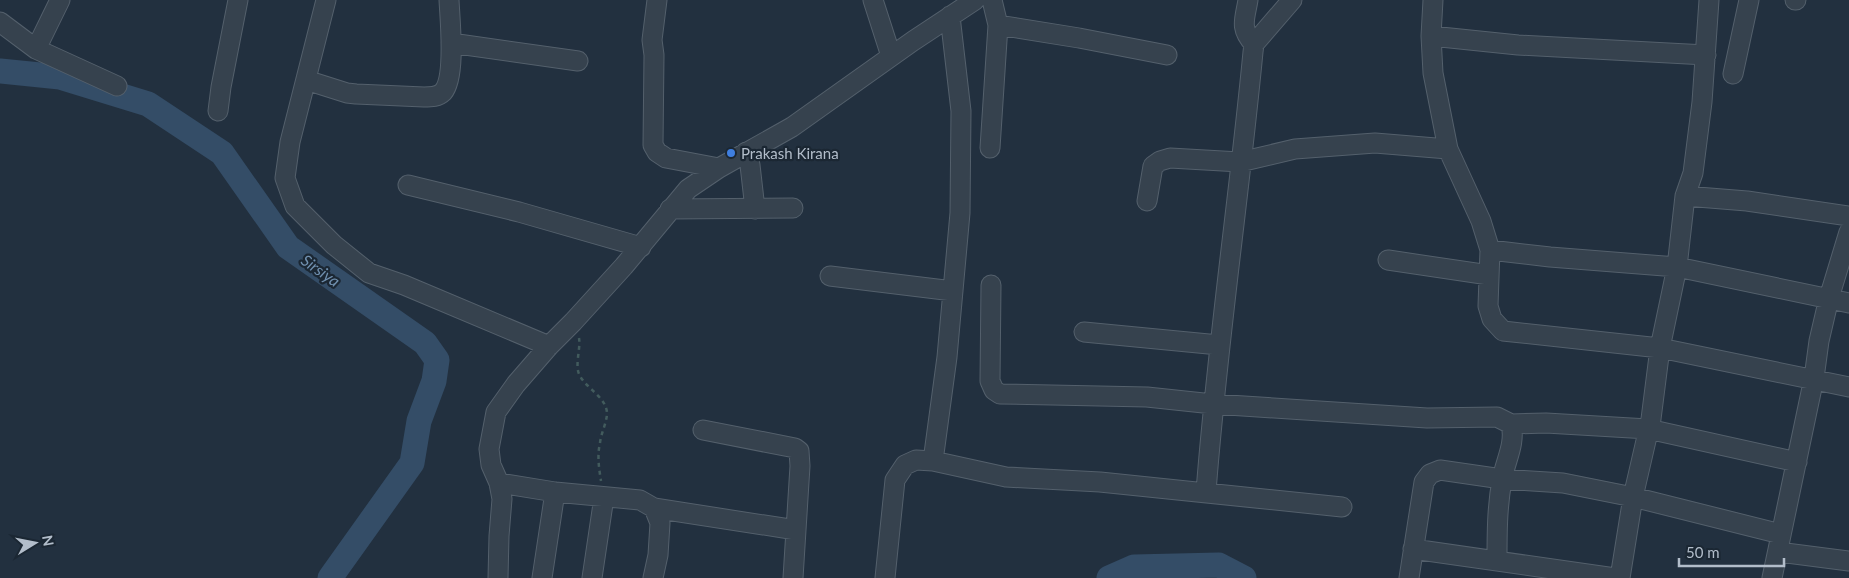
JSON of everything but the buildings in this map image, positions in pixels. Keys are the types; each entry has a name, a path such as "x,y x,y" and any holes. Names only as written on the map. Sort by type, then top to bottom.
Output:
{"street":[{"path":"36,49 60,0"},
{"path":"218,111 238,0"},
{"path":"326,0 290,142 285,178 295,206 334,246 369,273 404,285 549,346"},
{"path":"306,80 356,94 435,96 442,93 449,80 451,43 450,0"},
{"path":"656,0 652,40 653,145 657,152 666,158 719,168"},
{"path":"873,0 890,56"},
{"path":"498,578 502,499 499,483 491,465 489,448 496,412 516,384 641,247 688,189 719,168 792,127 890,56 975,0"},
{"path":"990,148 998,25 992,0"},
{"path":"1248,0 1243,27 1246,36 1254,44"},
{"path":"1206,492 1219,345 1254,44 1292,0"},
{"path":"1434,0 1431,36 1433,73 1448,149 1481,221 1490,250 1488,306 1492,319 1503,331 1660,348 1814,378 1849,387"},
{"path":"1620,578 1633,497 1648,429 1660,348 1676,267 1685,196 1693,173 1702,102 1709,0"},
{"path":"1732,74 1749,0"},
{"path":"933,461 947,357 960,213 962,111 950,16"},
{"path":"0,22 36,49 117,86"},
{"path":"998,25 1167,55"},
{"path":"1431,36 1518,45 1738,50"},
{"path":"451,43 578,60"},
{"path":"1147,201 1153,166 1160,161 1170,158 1240,162 1295,149 1375,143 1448,149"},
{"path":"746,152 750,165 755,209"},
{"path":"408,185 519,212 641,247"},
{"path":"1685,196 1747,202 1849,216"},
{"path":"670,209 793,208"},
{"path":"1772,578 1814,378 1819,341 1829,298 1849,232"},
{"path":"1490,250 1550,257 1676,267 1849,302"},
{"path":"1388,260 1489,275"},
{"path":"830,276 953,291"},
{"path":"991,285 990,381 994,390 1000,394 1147,397 1213,404 1426,418 1497,417 1511,424 1546,423 1648,429 1797,462"},
{"path":"1084,332 1219,345"},
{"path":"1497,561 1499,500 1502,479 1513,441 1511,424"},
{"path":"703,430 796,448 799,451 800,466 793,578"},
{"path":"885,578 895,480 905,466 916,460 933,461 1006,477 1100,482 1342,507"},
{"path":"1409,578 1424,482 1430,474 1440,470 1502,479 1563,483 1633,497 1780,543 1849,561"},
{"path":"499,483 555,492 640,500 654,508 796,530"},
{"path":"542,578 555,492"},
{"path":"592,578 604,497"},
{"path":"653,578 658,555 660,523 654,508"},
{"path":"1414,550 1616,578"}],"path":[{"path":"573,322 580,339 578,370 580,376 601,400 607,414 598,458 604,497"}],"waterway":[{"name":"Sirsiya","path":"0,71 60,77 148,104 222,153 288,247 425,343 437,360 434,381 419,421 412,463 330,578"},
{"name":"Sirsiya","path":"1109,578 1134,567 1219,565 1244,578"}],"place":[{"name":"Prakash Kirana","path":"731,153"}]}
